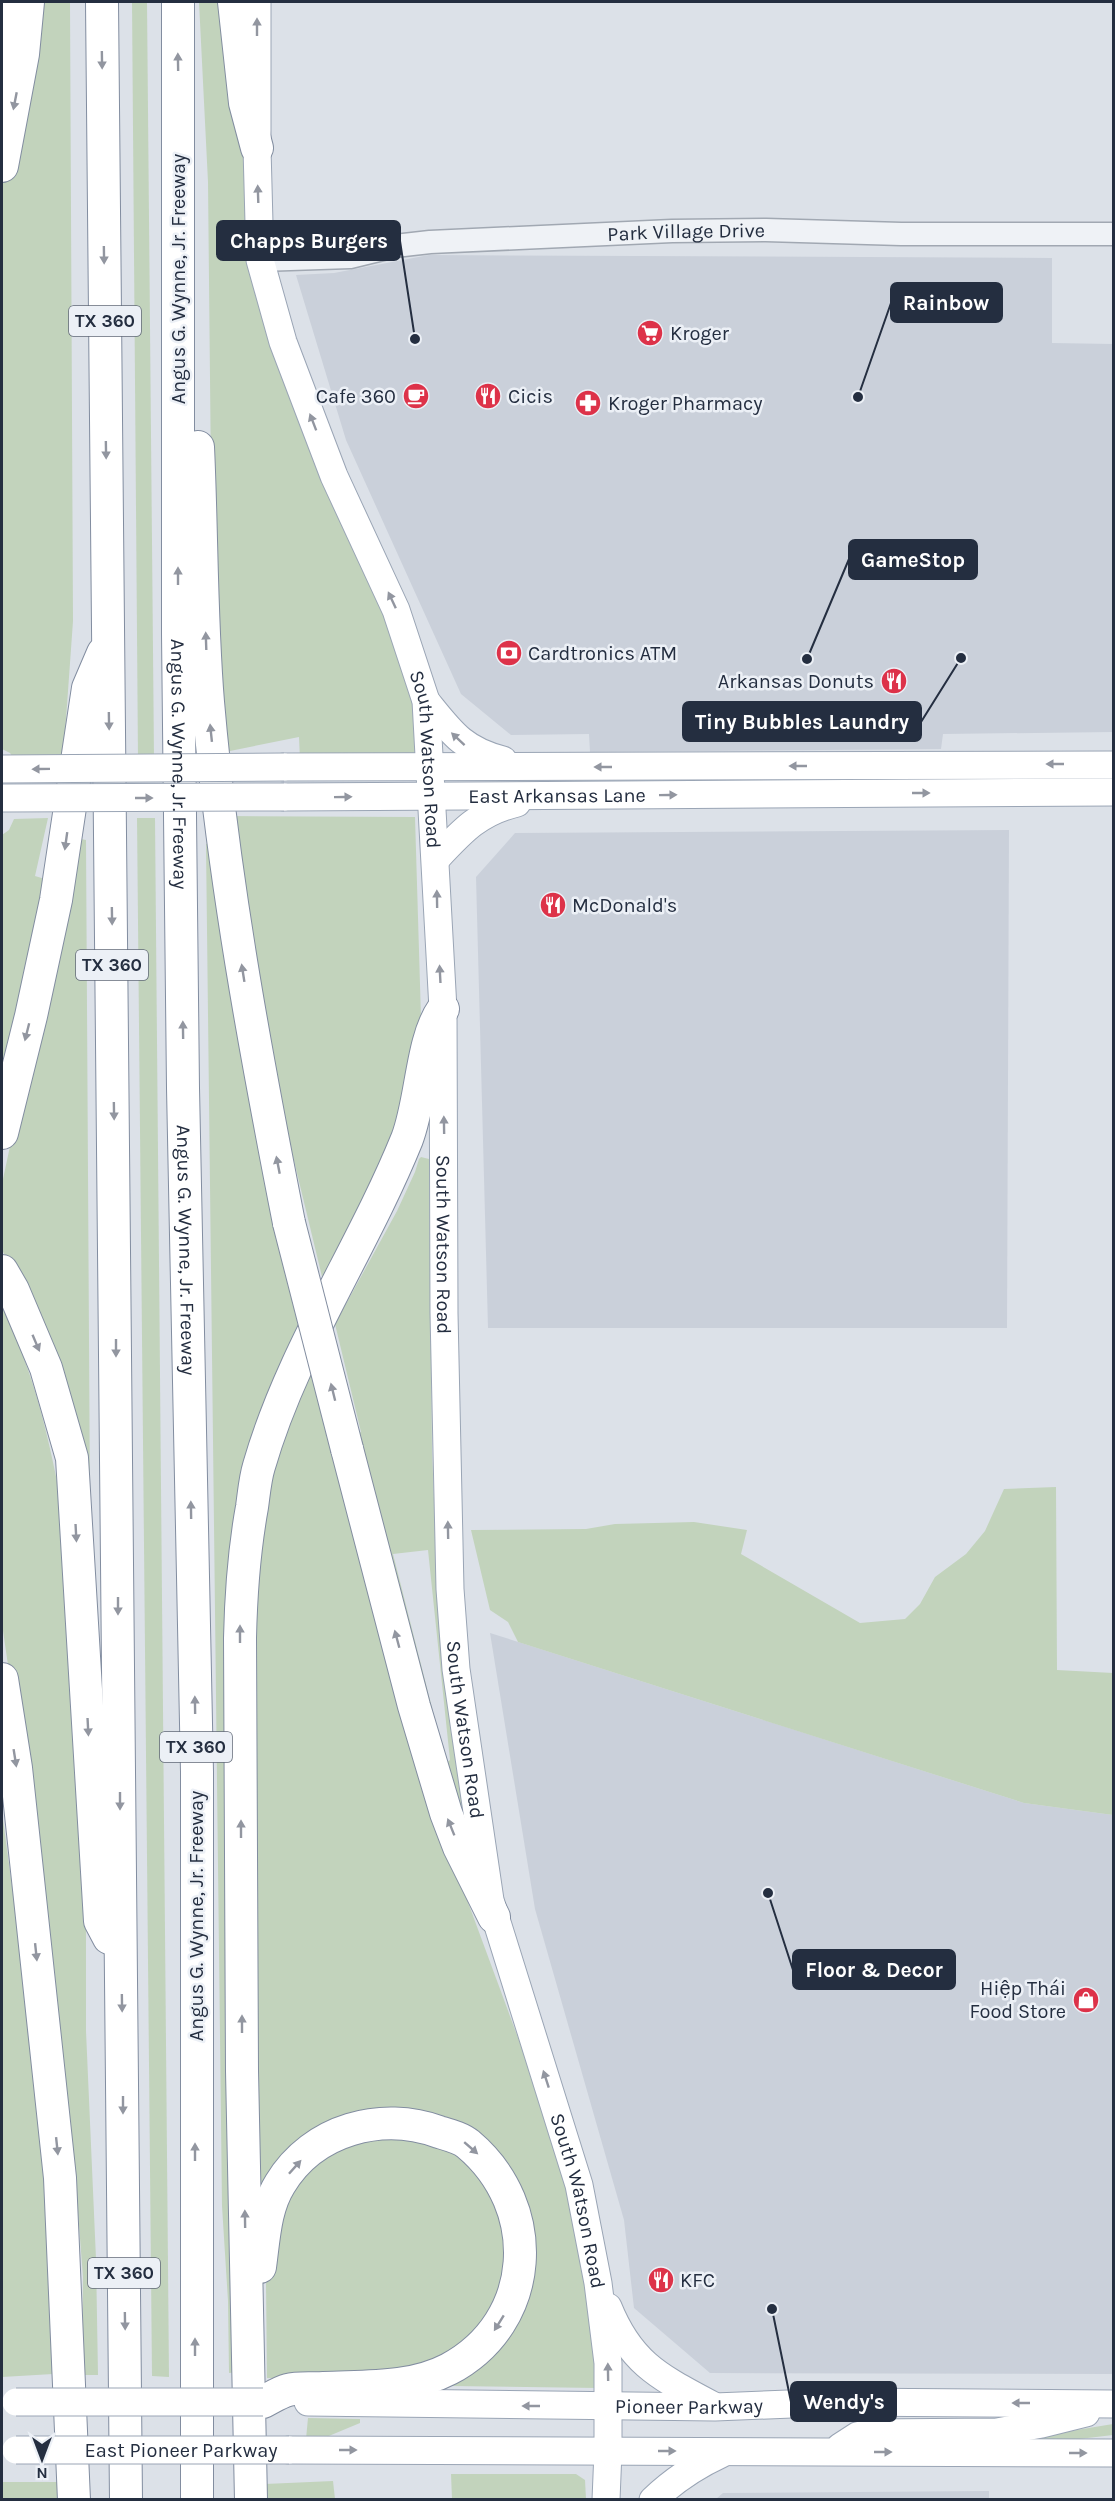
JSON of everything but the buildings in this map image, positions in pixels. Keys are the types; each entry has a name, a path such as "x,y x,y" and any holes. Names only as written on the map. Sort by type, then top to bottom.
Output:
{"highway":[{"path":"2,166 23,54 28,2"},
{"name":"TX 360","path":"102,2 126,2499"},
{"name":"Angus G. Wynne, Jr. Freeway","path":"178,2 183,1100 196,1772 196,2499"},
{"path":"234,2 245,103 257,148"},
{"path":"178,374 198,427 208,700 222,833 254,1045 289,1223 414,1706 446,1813 459,1847 494,1917"},
{"path":"2,1131 31,1016 56,900 88,688 108,641"},
{"path":"251,2499 246,2319 240,1649 244,1553 258,1468 287,1385 370,1219 408,1137 433,1022 443,1009"},
{"path":"2,1271 13,1290 46,1368 72,1458 100,1921 121,1960"},
{"path":"2,1679 16,1768 60,2178 74,2499"},
{"path":"246,2319 255,2295 269,2206 281,2182 298,2162 331,2137 357,2127 385,2122 423,2126 467,2143 505,2188 512,2202 519,2237 520,2264 516,2288 510,2304 492,2334 476,2350 449,2369 422,2380 385,2385 288,2390 263,2402"}],"main road":[{"path":"2,71 10,2"},
{"name":"South Watson Road","path":"257,2 260,260 283,342 334,476 396,610 426,701 443,1009 444,1313 450,1589 456,1669 494,1917 579,2184 598,2283 608,2363 606,2499"},
{"path":"426,701 465,745 491,757 531,767"},
{"name":"East Arkansas Lane","path":"2,769 1113,765"},
{"name":"East Arkansas Lane","path":"2,798 1113,792"},
{"path":"436,859 466,828 487,812 546,796"},
{"path":"598,2283 621,2336 633,2354 651,2371 715,2407"},
{"path":"9,2402 263,2402"},
{"name":"Pioneer Parkway","path":"263,2402 715,2407 840,2402 1107,2404"},
{"path":"834,2451 857,2436 870,2433 997,2432 1077,2417 1107,2404"},
{"name":"East Pioneer Parkway","path":"6,2451 608,2451"},
{"path":"608,2451 1113,2453"},
{"path":"653,2499 696,2466 726,2452"}],"street":[{"name":"Park Village Drive","path":"260,260 350,258 395,246 430,242 672,231 1113,234"}],"shaded area":[{"path":"429,255 1052,258 1052,343 1113,344 1113,732 943,734 941,749 590,752 589,734 511,735 461,694 346,440 296,275 334,273"},
{"path":"1009,830 1007,1328 488,1328 476,877 515,833"},
{"path":"490,1633 1024,1803 1113,1815 1113,2374 710,2373 634,2308 624,2220 535,1909"},
{"path":"989,2491 989,2500 716,2499 723,2493"}],"green space":[{"path":"36,2 70,2 73,621 63,761 15,760 10,753 2,749 2,178"},
{"path":"132,2 147,2 154,758 138,760"},
{"path":"199,2 226,2 259,287 357,540 411,691 421,757 300,760 299,737 225,752 212,573 208,182"},
{"path":"229,816 415,817 422,1051 411,1101 324,1285 282,1111"},
{"path":"48,818 35,876 45,879 2,1072 2,835 9,830 14,819"},
{"path":"137,818 155,818 169,2377 152,2376"},
{"path":"76,838 86,840 90,1507 24,1290 2,1250 3,1179"},
{"path":"214,843 306,1329 241,1507 238,2372 229,2373 228,2301 222,2206 206,844"},
{"path":"421,1157 429,1159 432,1450 436,1549 471,1861 359,1433 361,1432 335,1324 397,1211","holes":["428,1550 450,1760 446,1763 393,1554"]},
{"path":"2,1307 33,1384 64,1518 86,1915 86,2031 96,2259 98,2375 82,2375 83,2277 73,2148 2,1624"},
{"path":"313,1357 442,1832 548,2119 562,2166 590,2303 598,2388 449,2386 511,2327 503,2171 384,2116 255,2196 253,1568 275,1454"},
{"path":"1056,1487 1057,1670 1113,1673 1113,1815 1024,1803 518,1642 508,1622 490,1610 471,1530 586,1529 615,1524 694,1522 747,1530 741,1554 860,1623 905,1619 920,1604 935,1577 966,1554 985,1531 1004,1489"},
{"path":"2,1812 43,2117 53,2374 2,2377"},
{"path":"409,2134 464,2157 506,2209 509,2286 449,2362 329,2379 267,2378 266,2284 271,2240 296,2180 349,2141"},
{"path":"308,2418 360,2419 360,2423 324,2438 306,2439"},
{"path":"1113,2424 1113,2435 1035,2441 1034,2437"},
{"path":"451,2474 576,2474 585,2480 586,2499 452,2499"},
{"path":"333,2481 335,2499 266,2499 265,2484"},
{"path":"2,2482 58,2482 59,2499 2,2499"}],"place":[{"name":"Kroger","path":"650,333"},
{"name":"Chapps Burgers","path":"415,339"},
{"name":"Cafe 360","path":"416,396"},
{"name":"Cicis","path":"488,396"},
{"name":"Rainbow","path":"858,397"},
{"name":"Kroger Pharmacy","path":"588,403"},
{"name":"Cardtronics ATM","path":"509,653"},
{"name":"Tiny Bubbles Laundry","path":"961,658"},
{"name":"GameStop","path":"807,659"},
{"name":"Arkansas Donuts","path":"894,681"},
{"name":"McDonald's","path":"553,905"},
{"name":"Floor & Decor","path":"768,1893"},
{"name":"Hiệp Thái Food Store","path":"1086,2000"},
{"name":"KFC","path":"661,2280"},
{"name":"Wendy's","path":"772,2309"}]}
